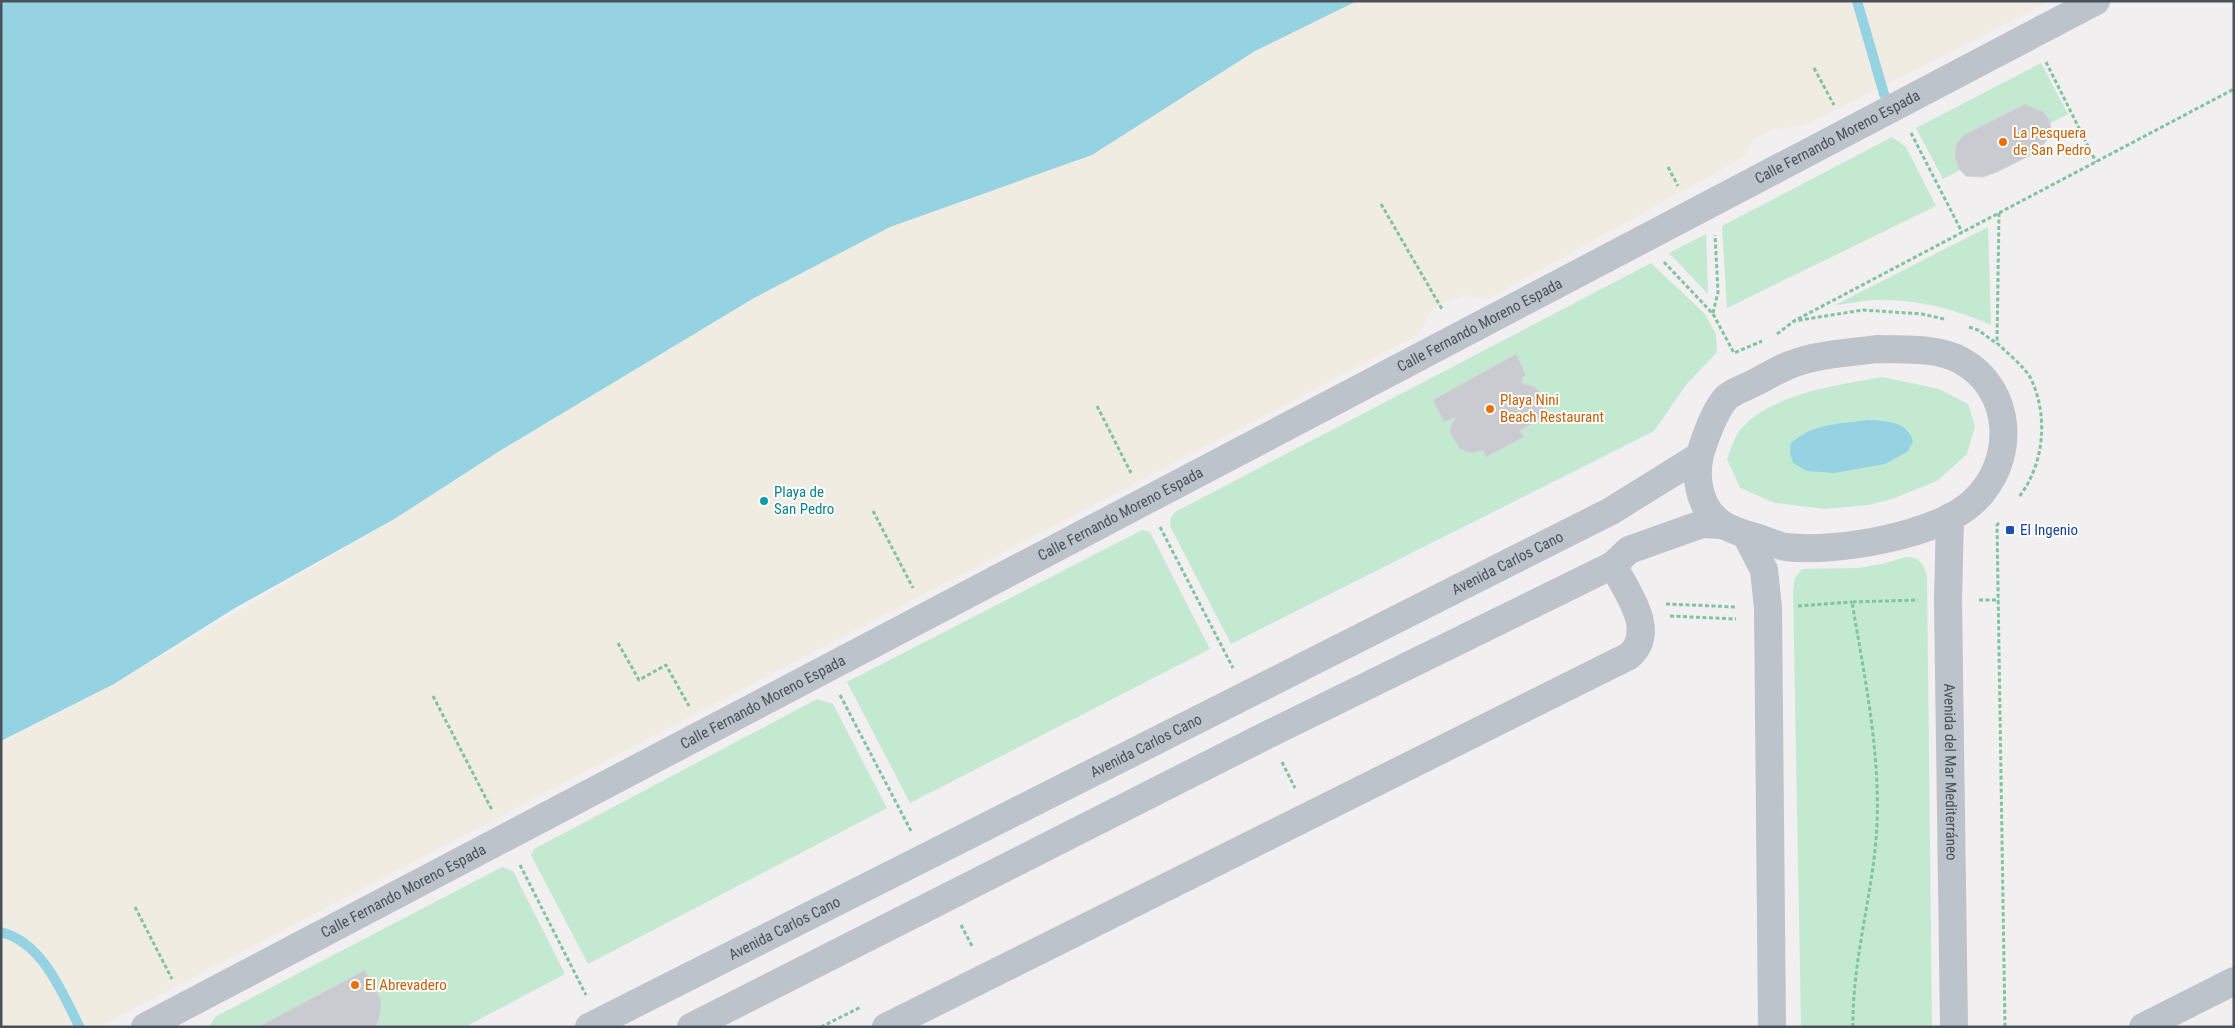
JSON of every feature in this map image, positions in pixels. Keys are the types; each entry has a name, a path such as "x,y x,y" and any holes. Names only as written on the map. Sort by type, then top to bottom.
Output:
{"street":[{"name":"Calle Fernando Moreno Espada","path":"145,1027 927,614 2096,1"},
{"path":"691,1027 1267,735 1612,564 1629,550 1702,524 1721,526 1786,547 1831,546 1887,540 1920,531 1973,502 1991,482 2002,456 2004,428 1998,402 1983,378 1962,360 1935,352 1877,349 1826,356 1792,364 1727,397 1710,426 1698,457 1697,482 1706,506 1721,526"},
{"name":"Avenida Carlos Cano","path":"589,1027 925,856 1611,512 1698,457"},
{"name":"Avenida del Mar Mediterráneo","path":"1950,516 1948,600 1954,1027"},
{"path":"1746,535 1764,570 1768,615 1772,1027"},
{"path":"886,1027 1629,656 1640,643 1642,626 1648,611 1612,564"},
{"path":"2143,1027 2234,981"}],"path":[{"path":"2032,35 2096,162"},
{"path":"1648,237 1658,256 1713,314 1734,353 1779,334 1794,321 2234,89"},
{"path":"1896,106 1962,232"},
{"path":"1381,204 1458,336"},
{"path":"1705,207 1715,226 1718,292 1713,314"},
{"path":"1997,343 1999,213"},
{"path":"1794,321 1863,310 1922,314 1950,321"},
{"path":"1969,327 1978,330 1997,343 2031,377 2040,410 2041,449 2029,485 2013,505"},
{"path":"1097,406 1247,695"},
{"path":"873,511 927,614"},
{"path":"2003,518 1997,525 2005,1027"},
{"path":"1648,611 1682,615 1768,615 1852,602 1998,600"},
{"path":"1852,602 1866,686 1876,766 1877,824 1862,927 1853,1027"},
{"path":"1648,611 1768,615"},
{"path":"618,643 639,680 666,665 704,732"},
{"path":"826,668 925,856"},
{"path":"1267,735 1295,788"},
{"path":"1286,793 1304,784"},
{"path":"946,898 974,950 966,954"},
{"path":"135,907 185,1006"},
{"path":"821,1027 869,1003"}],"green space":[{"path":"2041,63 2068,114 1943,179 1916,128"},
{"path":"1892,137 1906,147 1936,206 1727,308 1722,226"},
{"path":"1988,227 1991,325 1964,314 1936,306 1907,301 1873,300 1835,305"},
{"path":"1706,234 1708,294 1669,253"},
{"path":"1651,263 1705,314 1716,334 1717,352 1686,385 1654,431 1231,644 1170,526 1171,517 1175,512"},
{"path":"1882,377 1939,389 1968,404 1975,426 1967,454 1937,481 1892,499 1868,505 1825,509 1775,503 1740,488 1727,459 1738,433 1753,418 1769,408 1806,393"},
{"path":"1142,530 1150,532 1210,649 910,803 847,682"},
{"path":"1906,557 1918,560 1927,576 1932,1027 1801,1027 1793,589 1795,578 1802,569 1857,568 1882,564"},
{"path":"817,699 833,704 887,808 588,964 531,855 534,849"},
{"path":"502,867 513,871 565,974 465,1027 209,1027 215,1017"}],"sand":[{"name":"Playa de San Pedro","path":"1357,1 2051,1 1804,126 1775,129 1753,140 1746,156 1488,299 1464,295 1433,308 1420,334 99,1027 1,1027 1,744 114,684 396,518 498,452 754,298 890,227 1092,155 1255,51"}],"water":[{"path":"1,1 1357,1 1255,51 1092,155 890,227 754,298 498,452 396,518 235,608 114,684 1,741"},
{"path":"1868,420 1895,424 1906,430 1913,442 1907,452 1885,464 1834,473 1807,471 1793,463 1790,453 1791,443 1800,436 1818,428"}],"building":[{"path":"2025,104 2043,112 2049,119 2051,128 2046,141 2037,152 1983,177 1966,176 1959,169 1955,158 1956,144 1964,135"},
{"name":"Playa Nini Beach Restaurant","path":"1516,354 1526,375 1522,378 1522,383 1533,386 1540,392 1543,403 1542,414 1537,420 1520,431 1524,437 1486,457 1483,450 1472,453 1460,449 1450,432 1451,425 1456,417 1444,422 1433,400"},
{"name":"El Abrevadero","path":"365,970 381,1000 380,1014 376,1027 258,1027"}],"waterway":[{"path":"1857,1 1884,94"},
{"path":"1,932 28,946 39,957 58,984 79,1026"}],"place":[{"name":"La Pesquera de San Pedro","path":"2003,142"},
{"name":"Playa Nini Beach Restaurant","path":"1490,409"},
{"name":"Playa de San Pedro","path":"764,501"},
{"name":"El Ingenio","path":"2010,530"},
{"name":"El Abrevadero","path":"355,985"}]}
